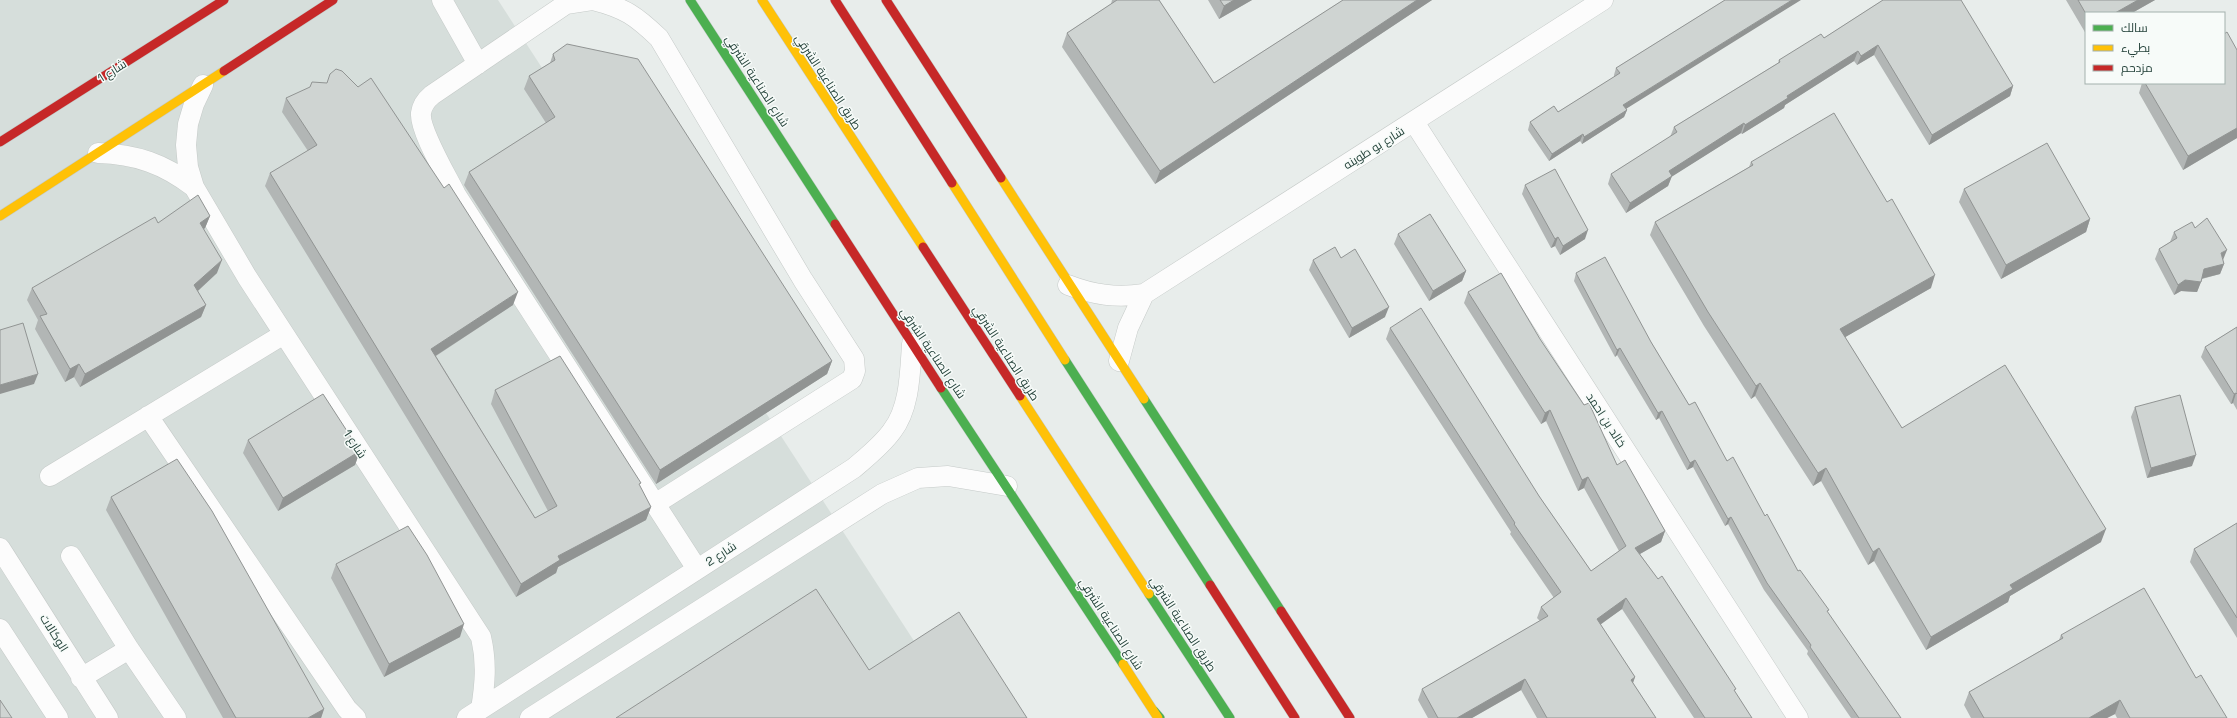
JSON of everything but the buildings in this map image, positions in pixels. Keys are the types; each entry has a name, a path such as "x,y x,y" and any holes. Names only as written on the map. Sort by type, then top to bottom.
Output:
{"main road":[{"name":"شارع 1","path":"0,142 224,0"},
{"path":"0,216 333,0"},
{"name":"شارع الصناعية الشرقي","path":"690,0 912,344 1007,486 1157,716"},
{"path":"754,0 777,25"},
{"name":"طريق الصناعية الشرقي","path":"762,0 1230,718"},
{"path":"835,0 1295,718"},
{"path":"886,0 1068,285 1119,361 1350,718"}],"street":[{"path":"442,0 478,64"},
{"path":"655,504 852,379 855,371 854,359 803,280 659,38 637,17 614,5 593,0 566,4 426,100 421,114 424,128 437,159 456,195 655,504 697,569"},
{"name":"شارع بو طوينه","path":"1068,285 1086,292 1105,296 1124,297 1144,294 1603,0"},
{"name":"شارع 1","path":"203,85 194,104 188,124 188,160 194,187 228,247 481,637 486,658 486,682 474,714"},
{"name":"خالد بن احمد","path":"1414,122 1798,718"},
{"name":"شارع 1","path":"98,153 120,154 155,162 167,168 194,187"},
{"path":"1119,361 1128,328 1144,294"},
{"path":"50,476 284,334"},
{"name":"شارع 2","path":"474,714 854,468 878,448 894,430 904,405 910,383 912,344"},
{"path":"148,416 347,709 356,718"},
{"path":"530,718 882,494 918,478 948,476 1007,486"},
{"name":"الوكالات","path":"0,548 81,678 108,718"},
{"path":"71,556 129,649 176,718"},
{"path":"0,629 58,718"},
{"path":"81,678 129,649"}],"shaded area":[{"path":"0,0 498,0 964,718 0,718"}],"traffic: fast":[{"path":"690,0 835,224"},
{"path":"1065,360 1210,585"},
{"path":"941,388 1123,664"},
{"path":"1144,399 1281,611"},
{"path":"1149,594 1230,718"},
{"path":"1154,711 1160,718"}],"traffic: slow":[{"path":"762,0 923,247"},
{"path":"0,216 224,71"},
{"path":"1001,178 1144,399"},
{"path":"952,183 1065,360"},
{"path":"1020,396 1149,594"},
{"path":"1123,664 1158,718"}],"traffic: jam":[{"path":"0,142 224,0"},
{"path":"224,71 333,0"},
{"path":"835,0 952,183"},
{"path":"886,0 1001,178"},
{"path":"835,224 941,388"},
{"path":"923,247 1020,396"},
{"path":"1210,585 1295,718"},
{"path":"1281,611 1350,718"}]}
